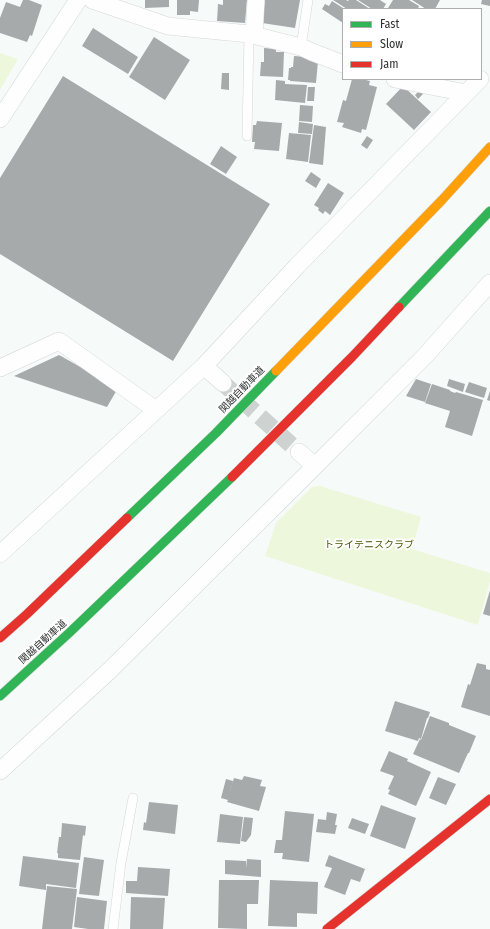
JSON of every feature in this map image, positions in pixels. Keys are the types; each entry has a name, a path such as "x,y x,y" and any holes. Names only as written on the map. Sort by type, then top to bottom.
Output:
{"main road":[{"name":"関越自動車道","path":"0,638 216,433 442,200 490,147"},
{"name":"関越自動車道","path":"0,696 69,634 242,467 352,357 490,211"},
{"path":"327,929 490,799"}],"street":[{"path":"0,119 78,0"},
{"path":"92,0 168,26 252,34 301,47 342,64"},
{"path":"252,34 256,0"},
{"path":"482,78 490,69"},
{"path":"400,80 466,94"},
{"path":"0,554 204,366 297,266 480,80"},
{"path":"0,771 109,671 315,466 425,356 490,283"},
{"path":"0,368 59,341 156,410"},
{"path":"204,366 223,383"},
{"path":"299,452 315,466"}],"lane":[{"path":"301,47 308,0"},
{"path":"247,136 252,34"},
{"path":"113,929 121,863 133,798"}],"green space":[{"path":"0,53 18,59 0,90"},
{"name":"トライテニスクラブ","path":"320,486 421,517 412,549 490,573 490,581 478,625 265,556 276,523 312,487"}],"building":[{"path":"23,0 29,0 42,5 32,36 30,35 27,42 0,33 0,18 6,2 20,7"},
{"path":"145,0 169,0 169,7 145,8"},
{"path":"177,0 199,0 198,12 190,11 190,15 177,15"},
{"path":"223,0 247,0 245,23 217,21 218,4 223,5"},
{"path":"265,0 300,0 295,28 262,23"},
{"path":"333,0 356,0 368,8 345,8"},
{"path":"358,0 380,0 386,4 384,8 370,8"},
{"path":"393,0 409,0 419,6 418,8 388,8"},
{"path":"412,0 440,0 436,8 424,8"},
{"path":"482,0 490,0 490,6 481,4"},
{"path":"332,1 343,8 342,22 322,9 325,4 329,6"},
{"path":"93,28 138,57 128,74 82,46"},
{"path":"154,37 190,60 165,100 129,77"},
{"path":"264,48 276,49 276,52 284,52 283,77 260,76 261,62 264,62"},
{"path":"294,56 308,57 308,60 318,61 316,83 288,80 289,68 293,67"},
{"path":"222,73 229,73 229,90 221,89"},
{"path":"63,76 270,204 173,361 0,254 0,178"},
{"path":"276,80 285,81 285,84 307,85 305,103 275,100"},
{"path":"352,80 370,81 369,85 377,87 366,130 362,129 361,133 342,127 344,123 337,122 343,100 346,101"},
{"path":"403,86 431,112 414,130 386,104"},
{"path":"308,87 315,87 314,101 307,101"},
{"path":"419,91 423,94 418,99 415,95"},
{"path":"300,105 313,106 312,122 299,121"},
{"path":"257,121 282,123 279,151 254,149 255,142 252,142 253,125 256,125"},
{"path":"299,122 313,124 312,134 298,133"},
{"path":"314,125 326,127 323,165 309,163"},
{"path":"289,133 311,135 308,162 286,159"},
{"path":"367,136 373,140 367,149 361,145"},
{"path":"221,146 237,157 226,174 210,164"},
{"path":"311,172 321,179 316,188 305,181"},
{"path":"328,183 344,193 330,215 325,211 323,214 318,210 319,208 314,205"},
{"path":"59,355 118,388 107,407 14,376"},
{"path":"416,379 431,384 425,402 406,396"},
{"path":"449,379 465,384 463,392 447,386"},
{"path":"469,382 487,388 484,398 465,392"},
{"path":"432,384 455,393 456,392 483,400 472,436 445,427 450,411 425,403"},
{"path":"490,391 490,401 487,400"},
{"path":"490,590 490,616 483,614"},
{"path":"477,663 486,665 486,669 490,670 490,716 461,707 468,684 470,685"},
{"path":"395,701 430,712 421,739 419,738 418,741 385,731"},
{"path":"430,716 476,736 459,773 413,754 420,739 421,740"},
{"path":"389,751 408,759 407,761 431,772 416,806 388,794 390,790 388,789 394,776 380,771"},
{"path":"244,776 262,780 260,786 266,787 259,811 227,802 228,800 221,798 226,779 233,781 229,795 234,778 242,780"},
{"path":"438,777 456,784 446,805 429,798"},
{"path":"149,802 178,805 175,834 143,830 144,822 146,823"},
{"path":"381,805 416,818 405,849 370,836"},
{"path":"285,811 314,814 309,862 282,859 283,853 274,853 276,840 282,840"},
{"path":"327,812 337,814 335,834 316,832 318,819 326,820"},
{"path":"220,814 243,817 240,844 217,842"},
{"path":"244,817 253,818 251,835 246,842 241,841"},
{"path":"352,818 369,824 365,834 348,828"},
{"path":"62,823 86,826 85,836 83,835 80,860 58,858 57,853 59,837 61,837"},
{"path":"329,855 365,869 360,882 351,879 345,895 324,887 332,868 325,866"},
{"path":"23,856 79,863 76,888 46,884 46,890 19,886"},
{"path":"84,857 104,860 99,896 79,894"},
{"path":"247,859 261,860 261,877 225,874 225,860 246,861 246,868"},
{"path":"138,867 170,869 168,896 126,893 126,881 137,881"},
{"path":"219,880 259,880 258,904 247,904 247,929 218,928"},
{"path":"270,880 318,882 317,914 297,913 297,927 268,926"},
{"path":"47,886 77,889 72,929 42,929"},
{"path":"77,897 107,901 104,929 74,927"},
{"path":"131,897 165,898 163,929 130,929"}],"tunnel":[{"path":"223,383 299,452"}],"traffic: fast":[{"path":"399,307 490,211"},
{"path":"127,518 216,433 276,371"},
{"path":"0,696 69,633 232,477"}],"traffic: slow":[{"path":"276,371 442,200 490,147"}],"traffic: jam":[{"path":"232,477 352,357 399,307"},
{"path":"0,638 127,518"},
{"path":"327,929 490,799"}]}
